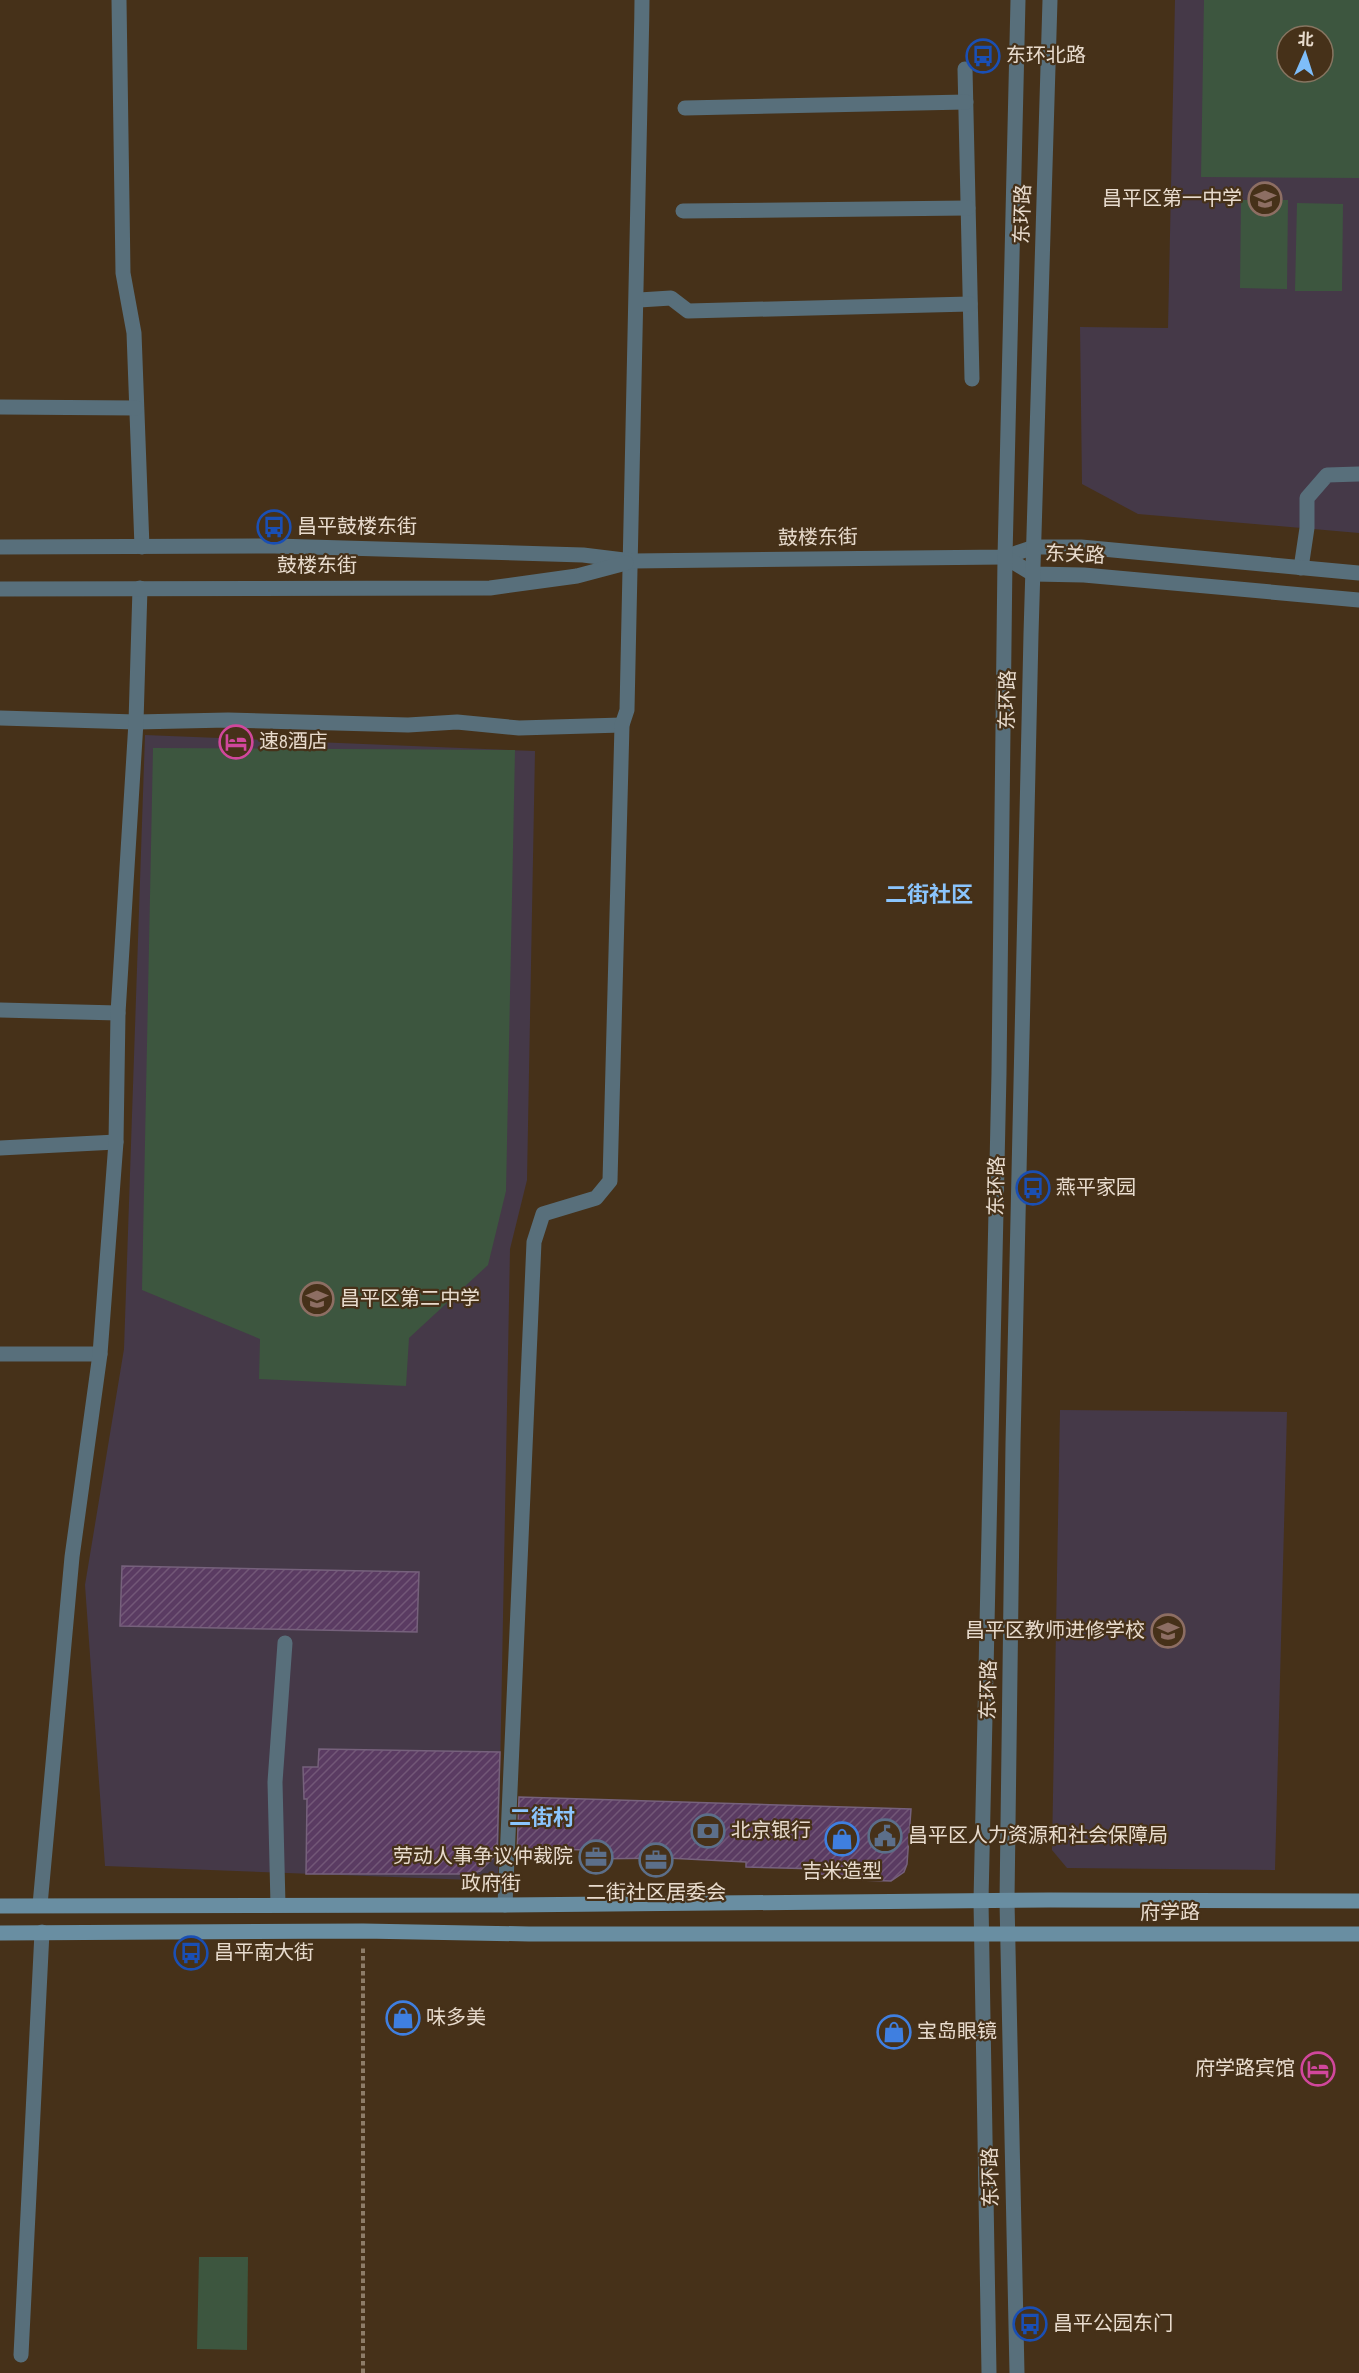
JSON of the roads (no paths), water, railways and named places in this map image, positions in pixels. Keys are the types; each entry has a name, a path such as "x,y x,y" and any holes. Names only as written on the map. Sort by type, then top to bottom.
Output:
{"main road":[{"name":"府学路","path":"981,1901 1359,1901"},
{"name":"政府街","path":"0,1906 981,1901"},
{"path":"0,1933 363,1931 541,1934 981,1934"},
{"name":"府学路","path":"981,1934 1359,1934"}],"street":[{"path":"119,0 123,273 134,333 142,547"},
{"path":"505,1905 534,1242 543,1214 596,1198 610,1181 622,725 627,710 632,561 639,300 642,0"},
{"name":"东环路","path":"989,2373 981,1901 999,1073 1005,557 1018,0"},
{"name":"东环路","path":"1017,2373 1006,1901 1018,1188 1050,0"},
{"path":"965,69 972,379"},
{"path":"685,108 966,102"},
{"path":"683,211 968,208"},
{"path":"639,300 670,298 688,311 970,304"},
{"path":"0,407 136,408"},
{"path":"1301,568 1307,528 1307,498 1327,475 1359,474"},
{"name":"鼓楼东街","path":"0,548 275,546 583,555 632,561 1005,557"},
{"name":"东关路","path":"1005,557 1034,547 1081,547 1359,573"},
{"name":"东关路","path":"1005,557 1033,574 1084,575 1359,600"},
{"name":"鼓楼东街","path":"0,589 490,588 577,576 632,561"},
{"path":"40,1905 72,1557 100,1354 116,1142 118,1014 136,722 140,588"},
{"path":"0,718 136,722 228,720 408,725 457,722 519,728 622,725"},
{"path":"0,1010 118,1014"},
{"path":"0,1148 116,1142"},
{"path":"0,1354 100,1354"},
{"path":"278,1905 275,1782 285,1643"},
{"path":"21,2355 42,1932"}],"place":[{"name":"东环北路","path":"983,56"},
{"name":"昌平区第一中学","path":"1265,199"},
{"name":"昌平鼓楼东街","path":"274,527"},
{"name":"速8酒店","path":"236,742"},
{"name":"燕平家园","path":"1033,1188"},
{"name":"昌平区第二中学","path":"317,1299"},
{"name":"昌平区教师进修学校","path":"1168,1631"},
{"name":"北京银行","path":"708,1831"},
{"name":"昌平区人力资源和社会保障局","path":"885,1836"},
{"name":"吉米造型","path":"842,1839"},
{"name":"劳动人事争议仲裁院","path":"596,1857"},
{"name":"二街社区居委会","path":"656,1860"},
{"name":"昌平南大街","path":"191,1953"},
{"name":"味多美","path":"403,2018"},
{"name":"宝岛眼镜","path":"894,2032"},
{"name":"府学路宾馆","path":"1318,2069"},
{"name":"昌平公园东门","path":"1030,2324"}],"district":[{"name":"二街社区","path":"929,895"},
{"name":"二街村","path":"542,1818"}]}
